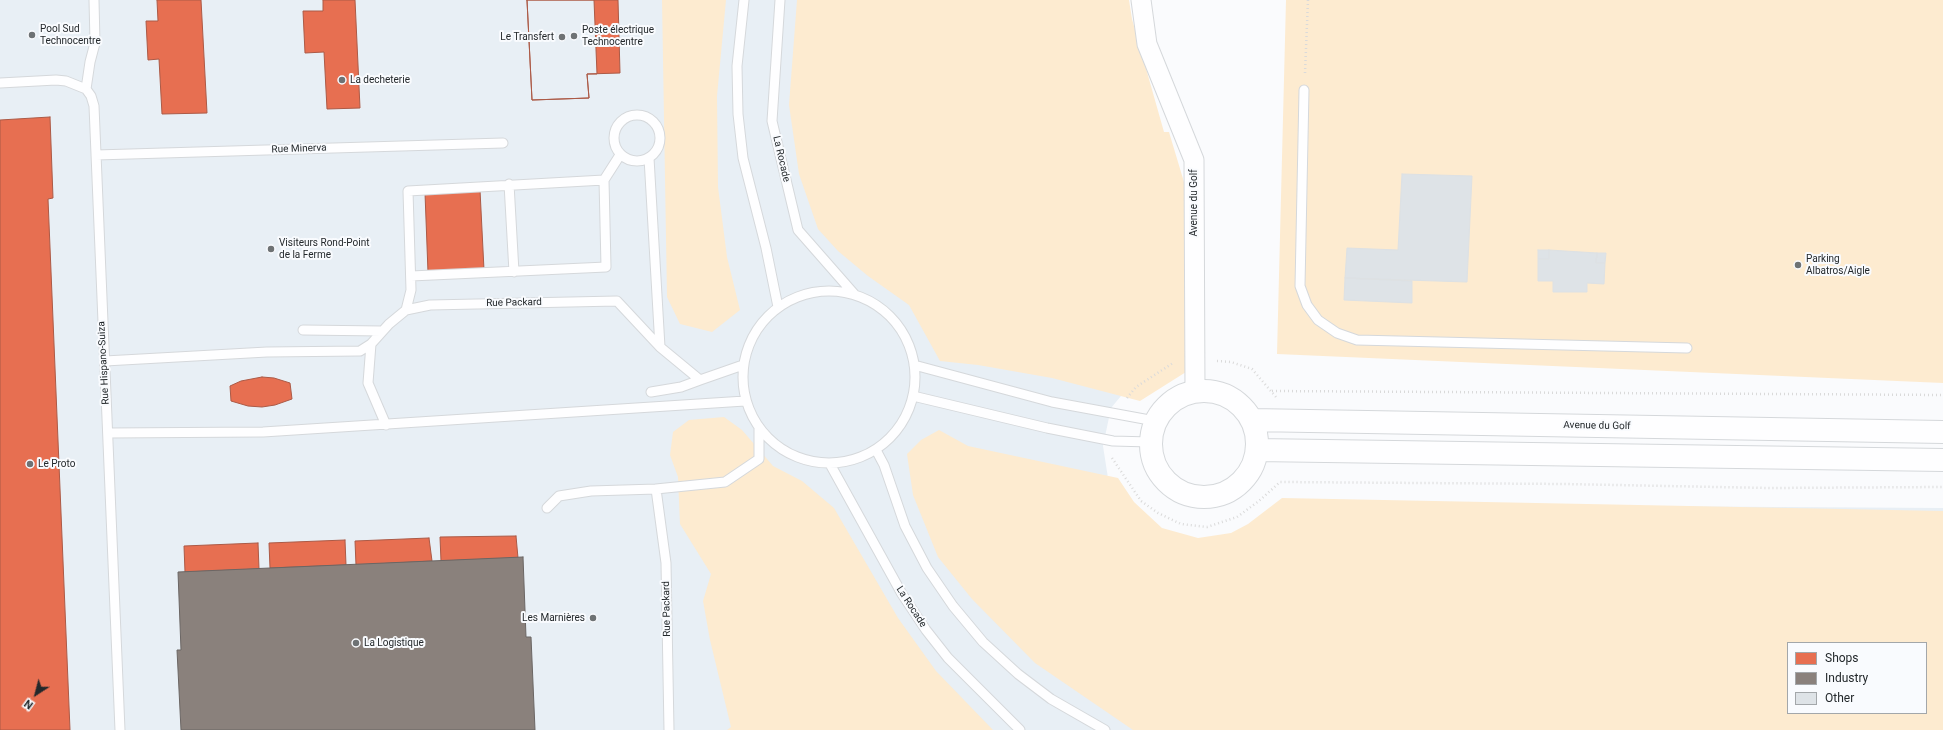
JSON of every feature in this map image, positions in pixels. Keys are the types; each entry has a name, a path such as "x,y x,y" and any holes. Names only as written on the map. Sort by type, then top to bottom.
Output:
{"street":[{"name":"Avenue du Golf","path":"1141,0 1147,44 1194,160 1195,391"},
{"path":"1195,391 1213,391 1237,402 1252,420 1257,438 1257,450 1252,468 1240,483 1231,490 1213,497 1195,497 1177,490 1163,479 1154,462 1150,442 1155,421 1163,409 1177,397 1195,391"},
{"name":"Avenue du Golf","path":"1252,420 1943,432"},
{"path":"1257,450 1943,460"}],"lane":[{"path":"0,83 56,80 66,81 86,89 90,62 95,43 94,0"},
{"path":"744,0 737,66 743,158 766,248 778,307"},
{"name":"La Rocade","path":"780,0 772,121 798,230 855,295"},
{"name":"Rue Hispano-Suiza","path":"86,89 91,96 94,106 120,730"},
{"path":"1304,90 1300,286 1306,305 1318,320 1336,333 1357,340 1687,348"},
{"path":"632,116 640,116 648,118 654,123 660,138 659,145 649,158 638,162 630,161 620,154 614,144 614,136 616,128 624,119 632,116"},
{"name":"Rue Minerva","path":"96,155 502,143"},
{"path":"411,276 606,267 604,180 620,154"},
{"path":"649,158 660,348"},
{"path":"406,310 411,290 408,190 604,180"},
{"path":"509,184 514,272"},
{"path":"828,291 855,295 872,303 888,314 900,329 909,346 914,365 915,381 913,396 906,417 893,436 876,450 854,460 830,464 806,461 783,451 770,441 759,428 745,401 742,383 743,366 749,343 761,323 778,307 802,295 828,291"},
{"name":"Rue Packard","path":"105,361 267,352 360,351 371,344 382,331 406,310 430,305 617,300 660,348 700,380"},
{"path":"303,330 382,331"},
{"path":"371,344 368,383 386,425"},
{"path":"914,365 1052,402 1155,421"},
{"path":"651,392 681,387 743,366"},
{"path":"913,396 1047,428 1114,441 1150,442"},
{"path":"108,433 263,432 745,401"},
{"path":"547,508 559,496 591,491 656,489 725,482 759,459 759,428"},
{"path":"876,450 884,465 905,526 927,568 953,606 984,642 1018,674 1093,730"},
{"name":"La Rocade","path":"830,464 902,594 926,630 953,663 1020,730"},
{"name":"Rue Packard","path":"656,489 666,563 669,730"},
{"path":"1051,699 1105,730"}],"path":[{"path":"1304,90 1308,0"},
{"path":"1123,403 1136,387 1179,359"},
{"path":"1216,361 1231,362 1252,369 1278,400"},
{"path":"1272,391 1943,395"},
{"path":"1110,454 1141,501 1158,513 1181,524 1207,527 1237,517 1259,502 1280,482 1565,484 1769,488 1943,487"}],"shaded area":[{"path":"0,0 1108,0 1150,361 1111,408 1103,446 1108,478 1141,524 1190,540 1236,533 1285,504 1943,508 1943,730 0,730"},
{"path":"662,0 726,0 717,96 718,187 727,257 740,310 712,332 680,324 667,297"},
{"path":"797,0 1129,0 1132,19 1164,132 1169,132 1187,192 1186,372 1140,401 1052,378 978,365 940,361 909,305 868,276 838,251 818,229 799,174 789,105"},
{"path":"1286,0 1943,0 1943,383 1277,354"},
{"path":"724,417 742,430 773,466 802,481 834,508 898,618 936,671 993,730 727,730 731,727 710,640 703,601 711,574 680,524 678,477 670,455 673,432 689,420"},
{"path":"939,430 968,446 1118,478 1134,502 1162,528 1198,538 1231,533 1248,524 1282,498 1943,511 1943,730 1133,730 1035,663 972,599 938,557 913,495 907,454 921,440"}],"building: Shops":[{"path":"157,0 201,0 207,113 162,114 159,59 148,60 146,21 158,21"},
{"name":"La decheterie","path":"323,0 355,0 360,108 327,109 324,52 305,53 303,11 323,11"},
{"name":"Le Transfert","path":"527,0 594,0 597,74 587,74 589,98 532,100"},
{"name":"Le Transfert","path":"527,0 618,0 620,73 587,74 589,98 532,100"},
{"name":"Le Proto","path":"50,117 53,198 48,199 70,730 0,730 0,120"},
{"path":"480,190 484,270 428,272 425,193"},
{"path":"262,377 274,378 290,383 292,399 275,405 262,407 248,406 231,401 230,386 241,381"},
{"path":"516,536 518,558 441,561 440,537"},
{"path":"429,538 432,561 356,565 355,541"},
{"path":"345,540 346,565 270,568 269,543"},
{"path":"258,543 259,569 185,572 184,546"}],"building: Industry":[{"name":"La Logistique","path":"523,557 526,637 531,637 535,730 181,730 177,650 181,650 178,572"}],"building: Other":[{"path":"1402,174 1472,176 1467,282 1345,278 1347,248 1398,250"},
{"path":"1538,250 1549,250 1549,259 1538,259"},
{"path":"1549,250 1597,253 1596,263 1605,263 1604,284 1587,283 1587,292 1553,292 1553,281 1538,281 1538,259 1549,259"},
{"path":"1597,253 1606,253 1605,263 1596,263"},
{"path":"1345,278 1412,281 1412,303 1344,300"}],"place":[{"name":"Pool Sud Technocentre","path":"32,35"},
{"name":"Poste électrique Technocentre","path":"574,36"},
{"name":"Le Transfert","path":"562,37"},
{"name":"La decheterie","path":"342,80"},
{"name":"Visiteurs Rond-Point de la Ferme","path":"271,249"},
{"name":"Parking Albatros/Aigle","path":"1798,265"},
{"name":"Le Proto","path":"30,464"},
{"name":"Les Marnières","path":"593,618"},
{"name":"La Logistique","path":"356,643"}]}
